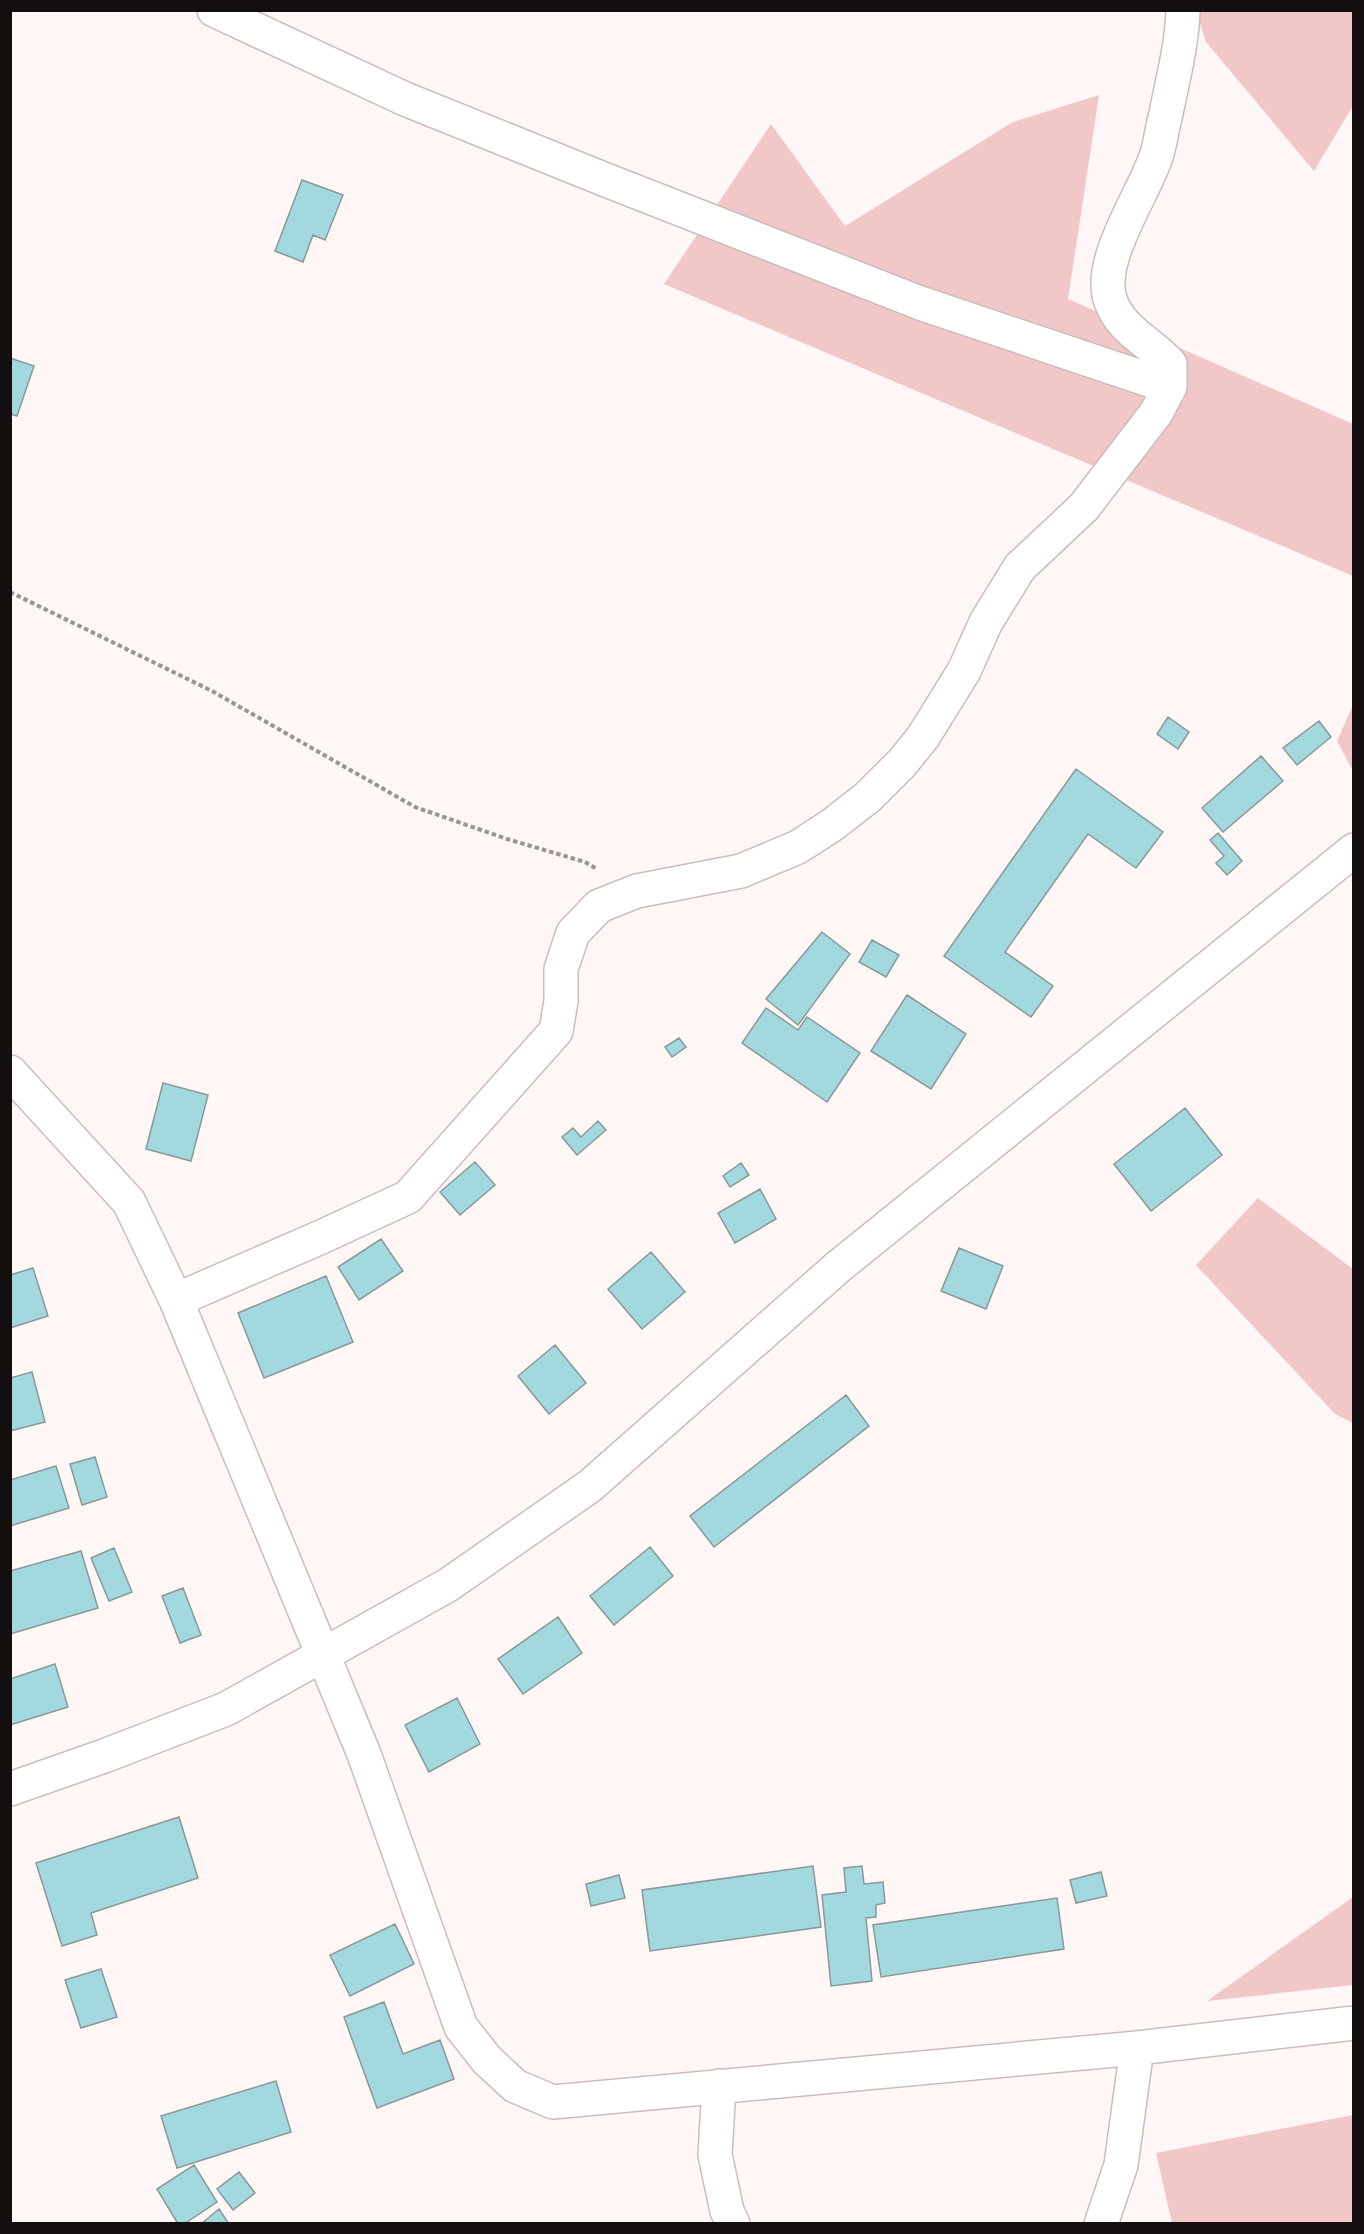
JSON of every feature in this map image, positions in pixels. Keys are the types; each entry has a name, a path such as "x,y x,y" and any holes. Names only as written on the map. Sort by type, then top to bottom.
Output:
{"street":[{"path":"214,10 405,99 606,180 920,303 1170,387"},
{"path":"176,1300 408,1197 556,1031 561,1001 561,969 573,933 599,906 637,891 741,871 798,847 832,825 868,797 902,763 923,736 964,671 986,622 1020,567 1084,507 1156,413 1170,387 1170,364 1156,348 1132,332 1119,318 1108,292 1111,257 1155,161 1183,25 1183,10"},
{"path":"10,1789 226,1709 448,1585 590,1486 838,1267 1353,850"},
{"path":"10,1072 129,1202 176,1300 364,1754 461,2027 487,2060 515,2086 553,2102 1137,2048 1353,2023"},
{"path":"1101,2223 1121,2165 1137,2048"},
{"path":"719,2086 715,2155 733,2223"}],"path":[{"path":"10,592 212,691 414,807 507,839 585,862 637,891"}],"shaded area":[{"path":"1196,11 1353,11 1353,106 1314,171 1206,42"},
{"path":"1099,95 1068,299 1353,424 1353,576 664,284 771,124 845,226 1013,122"},
{"path":"1353,705 1353,771 1337,741"},
{"path":"1258,1198 1353,1269 1353,1423 1335,1414 1196,1265"},
{"path":"1353,1897 1353,1985 1207,2001"},
{"path":"1353,2115 1353,2223 1172,2223 1156,2153"}],"building":[{"path":"302,180 343,195 325,240 313,235 303,262 275,251"},
{"path":"10,358 34,366 17,416 10,414"},
{"path":"1168,717 1189,732 1178,749 1157,734"},
{"path":"1319,721 1331,737 1297,765 1283,748"},
{"path":"1261,756 1283,781 1223,832 1202,808"},
{"path":"1076,769 1163,832 1136,868 1088,834 1005,952 1053,986 1031,1017 944,956"},
{"path":"1218,833 1242,861 1227,875 1216,863 1224,856 1210,840"},
{"path":"822,932 850,954 798,1025 766,999"},
{"path":"872,940 899,955 886,977 859,962"},
{"path":"907,995 966,1034 931,1089 871,1051"},
{"path":"766,1008 798,1030 807,1017 860,1053 827,1102 742,1043"},
{"path":"679,1038 686,1047 672,1057 665,1047"},
{"path":"163,1083 208,1095 191,1161 146,1149"},
{"path":"1185,1108 1222,1155 1151,1211 1114,1164"},
{"path":"598,1121 606,1130 577,1155 562,1137 573,1128 581,1137"},
{"path":"475,1162 495,1185 460,1215 440,1192"},
{"path":"741,1163 749,1175 730,1187 723,1176"},
{"path":"760,1189 776,1219 735,1243 718,1213"},
{"path":"381,1239 403,1271 359,1300 338,1267"},
{"path":"959,1248 1003,1266 986,1309 941,1291"},
{"path":"651,1252 685,1292 642,1329 608,1289"},
{"path":"33,1268 48,1316 10,1328 10,1275"},
{"path":"326,1276 353,1342 264,1378 238,1313"},
{"path":"555,1345 586,1383 549,1414 518,1376"},
{"path":"32,1372 45,1422 10,1431 10,1378"},
{"path":"846,1395 869,1426 714,1547 690,1516"},
{"path":"95,1457 107,1497 82,1505 70,1464"},
{"path":"56,1466 69,1508 10,1526 10,1480"},
{"path":"650,1547 673,1576 614,1625 590,1596"},
{"path":"114,1548 132,1592 109,1601 91,1558"},
{"path":"81,1551 98,1608 10,1634 10,1571"},
{"path":"183,1588 201,1635 180,1643 162,1596"},
{"path":"558,1617 582,1653 523,1694 498,1659"},
{"path":"55,1664 68,1707 10,1725 10,1679"},
{"path":"457,1698 480,1744 429,1772 405,1725"},
{"path":"179,1817 198,1878 91,1913 97,1935 62,1946 36,1863"},
{"path":"813,1866 821,1927 650,1951 642,1890"},
{"path":"862,1866 864,1884 883,1882 885,1903 876,1905 876,1917 866,1918 872,1981 831,1986 822,1895 846,1892 844,1868"},
{"path":"1101,1872 1107,1896 1076,1903 1070,1880"},
{"path":"619,1875 625,1898 591,1906 586,1884"},
{"path":"1057,1898 1064,1949 881,1977 873,1925"},
{"path":"395,1924 414,1964 350,1996 330,1955"},
{"path":"101,1969 117,2017 81,2028 65,1980"},
{"path":"384,2002 403,2054 440,2040 454,2079 377,2108 344,2017"},
{"path":"276,2081 291,2132 177,2168 161,2116"},
{"path":"194,2165 217,2202 184,2224 178,2224 157,2189"},
{"path":"239,2172 255,2193 233,2210 217,2189"},
{"path":"219,2209 229,2224 201,2224"}]}
